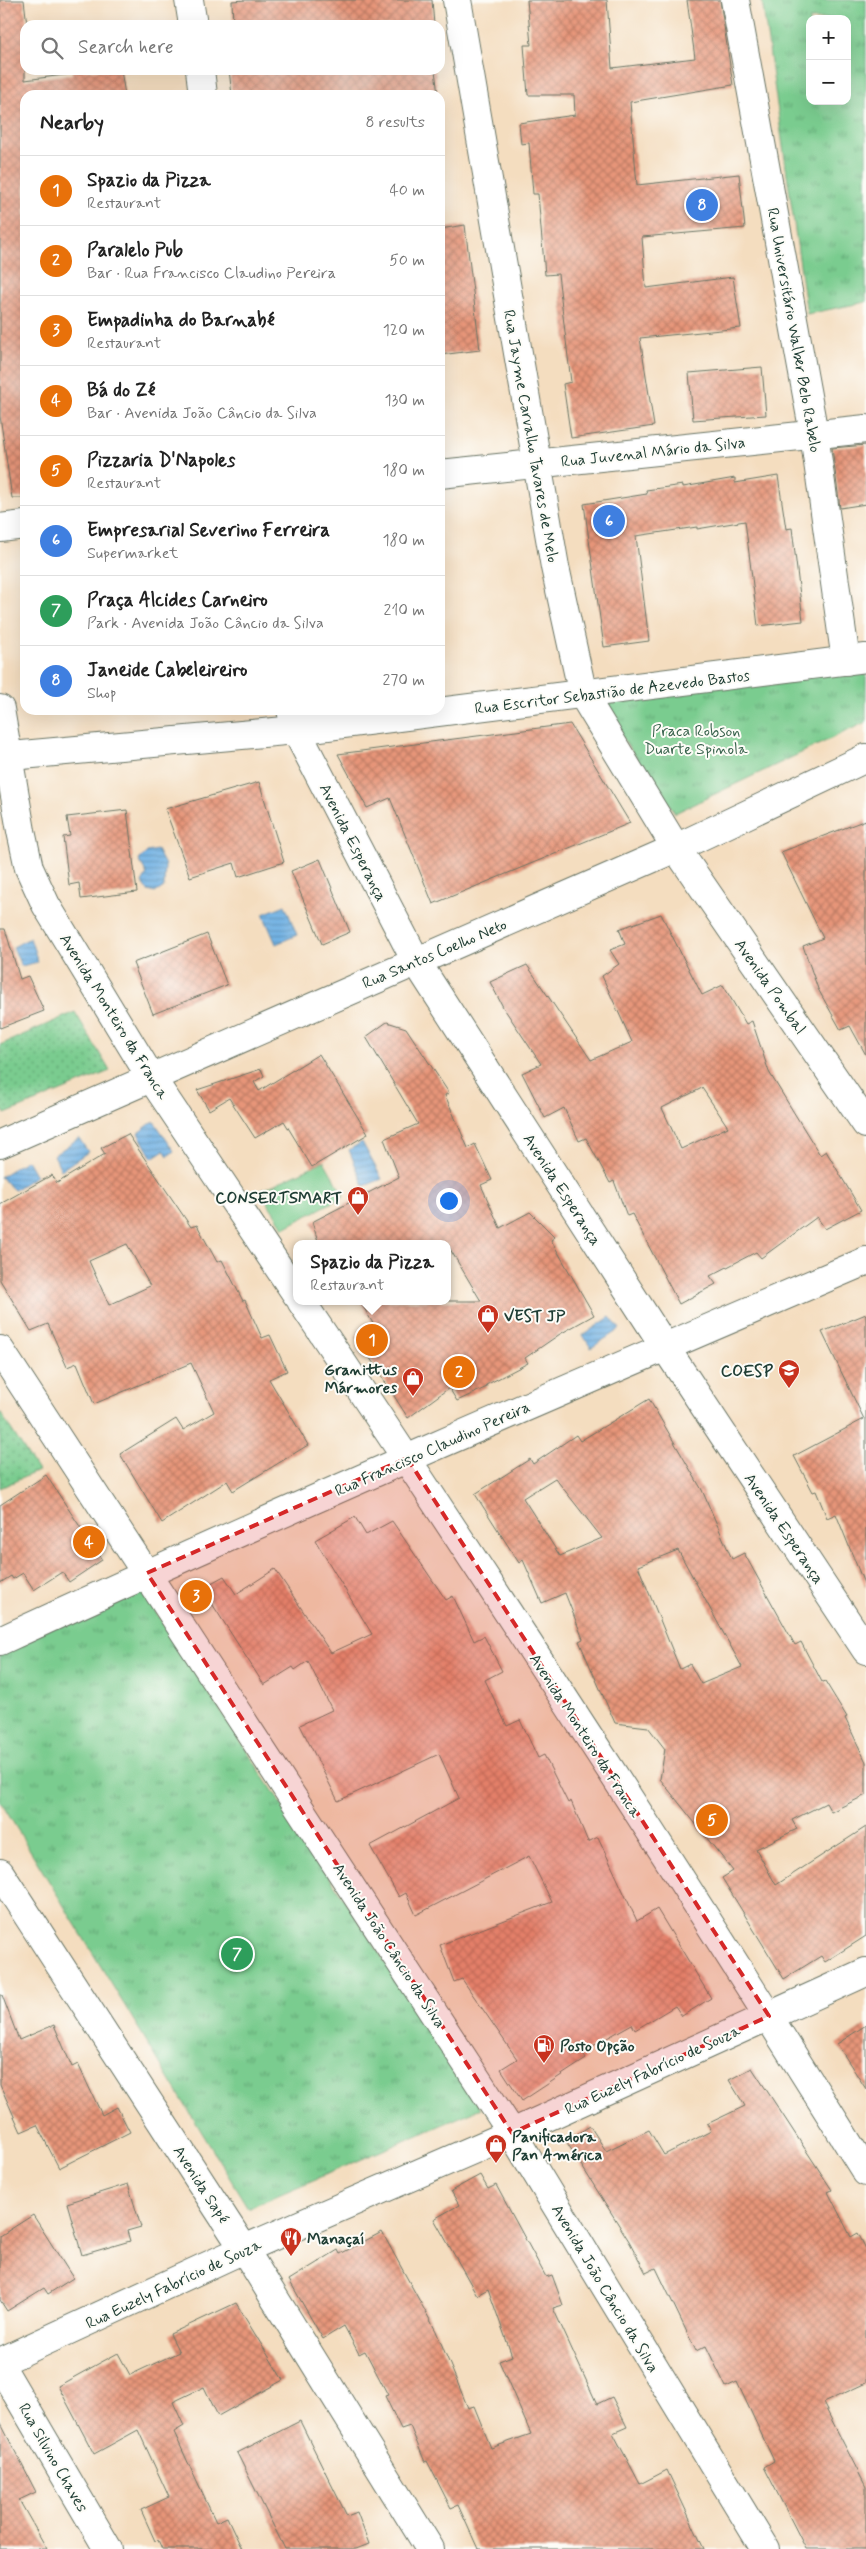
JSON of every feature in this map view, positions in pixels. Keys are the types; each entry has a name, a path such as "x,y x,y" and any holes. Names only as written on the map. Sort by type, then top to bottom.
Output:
{"street":[{"path":"189,0 192,20"},
{"name":"Rua Jayme Carvalho Tavares de Melo","path":"457,0 555,567 583,695 676,848"},
{"name":"Rua Universitário Walber Belo Rabelo","path":"735,0 856,659"},
{"path":"201,75 202,90"},
{"name":"Rua Juvenal Mário da Silva","path":"445,473 537,462 866,429"},
{"path":"0,528 20,526"},
{"name":"Rua Escritor Sebastião de Azevedo Bastos","path":"445,707 583,695 856,659"},
{"name":"Avenida Monteiro da Franca","path":"0,709 3,757 29,868 46,905 150,1076 293,1289"},
{"name":"Rua Escritor Sebastião de Azevedo Bastos","path":"3,757 294,720 352,715"},
{"name":"Avenida Esperança","path":"294,720 416,962 665,1347 866,1650"},
{"name":"Rua Santos Coelho Neto","path":"0,1144 150,1076 676,848 866,758"},
{"name":"Avenida Pombal","path":"676,848 866,1124"},
{"name":"Rua Francisco Claudino Pereira","path":"0,1641 407,1458 866,1261"},
{"name":"Avenida Monteiro da Franca","path":"304,1305 407,1458 769,2016 866,2172"},
{"name":"Avenida João Câncio da Silva","path":"0,1350 148,1573 512,2133 765,2549"},
{"name":"Avenida Sapé","path":"0,1873 244,2249 430,2549"},
{"name":"Rua Euzely Fabrício de Souza","path":"0,2363 244,2249 512,2133 866,1972"},
{"name":"Rua Silvino Chaves","path":"0,2363 108,2549"}],"highlighted area":[{"path":"407,1458 769,2016 512,2133 147,1573"}],"green space":[{"path":"762,0 866,0 866,302 807,314"},
{"name":"Praca Robson Duarte Spinola","path":"866,667 866,722 675,813 588,689"},
{"path":"75,1012 110,1071 5,1114 0,1105 0,1045"},
{"path":"324,1161 344,1196 284,1228 260,1191"},
{"path":"0,1412 38,1471 0,1488"},
{"path":"134,1579 481,2108 248,2208 0,1801 0,1637"}],"water":[{"path":"157,850 165,865 164,887 155,893 148,891 142,883 147,874 139,860 147,852"},
{"path":"285,905 297,935 276,944 263,914"},
{"path":"30,938 38,962 21,966 13,947"},
{"path":"154,1121 174,1151 168,1156 164,1150 152,1158 138,1133"},
{"path":"79,1138 88,1152 61,1170 54,1155"},
{"path":"362,1142 382,1179 364,1186 349,1150"},
{"path":"27,1160 36,1176 14,1190 0,1177"},
{"path":"610,1317 620,1329 591,1348 583,1335"}],"building":[{"path":"0,0 24,0 26,20 20,20 20,75 25,75 25,80 64,75 122,75 124,90 20,90 20,498 12,498 0,416"},
{"path":"432,0 434,20 233,20 232,1"},
{"path":"527,0 607,0 612,68 695,58 687,0 720,0 733,85 630,102 637,185 739,174 745,228 642,237 646,288 733,277 741,328 640,338 654,426 571,438 563,384 571,382 558,274 545,275 538,194 533,194 529,143 521,144 519,123 575,115 574,95 528,95 524,45 531,45"},
{"path":"230,75 436,75 437,90 231,90"},
{"path":"465,225 480,350 445,354 445,228"},
{"path":"762,367 766,415 693,420 689,373"},
{"path":"866,445 866,504 840,508 832,448"},
{"path":"778,476 786,529 792,528 803,621 758,626 745,521 697,529 697,527 636,536 649,641 604,647 584,504 647,494 646,490 683,485 683,487 735,478 735,483"},
{"path":"570,724 630,823 433,904 390,798 367,808 338,754"},
{"path":"259,782 284,862 238,877 234,863 190,877 165,809"},
{"path":"127,810 137,892 81,899 79,883 69,885 63,837 70,836 67,817"},
{"path":"866,820 866,1055 850,1026 841,1030 818,989 803,946 823,938 781,852"},
{"path":"320,859 350,932 322,944 291,871"},
{"path":"661,914 702,995 723,985 746,1024 752,1021 769,1072 820,1155 826,1151 861,1210 825,1229 817,1217 761,1258 756,1252 710,1276 716,1284 679,1304 632,1214 627,1216 614,1181 610,1183 586,1138 579,1141 564,1108 545,1118 522,1073 541,1064 503,1007 490,982 527,965 591,1060 632,1042 602,976 619,964 610,950 625,944 619,929","holes":["702,1088 728,1127 681,1149 662,1108"]},
{"path":"0,929 5,929 20,979 28,976 44,1011 0,1028"},
{"path":"207,934 227,985 153,1014 133,963"},
{"path":"387,1022 406,1028 449,1093 445,1095 468,1148 475,1144 492,1180 481,1185 500,1228 530,1212 555,1237 551,1240 594,1315 560,1334 525,1358 528,1363 486,1385 487,1387 457,1401 449,1388 408,1418 356,1336 375,1327 362,1305 451,1305 451,1301 481,1301 451,1251 451,1240 318,1240 312,1222 399,1177 384,1139 418,1124 366,1037"},
{"path":"319,1054 368,1134 312,1167 284,1121 255,1138 229,1098 209,1110 197,1090 261,1069 264,1076 254,1082 259,1091"},
{"path":"128,1134 191,1227 197,1225 217,1262 222,1260 243,1301 245,1300 262,1338 270,1335 287,1371 269,1379 308,1445 233,1491 227,1481 162,1523 120,1454 176,1419 183,1430 214,1412 191,1363 94,1404 77,1363 67,1367 48,1324 31,1331 0,1280 0,1204 52,1175 57,1183 105,1154 101,1148","holes":["127,1244 150,1286 109,1305 89,1261"]},
{"path":"866,1314 865,1586 836,1514 827,1518 816,1491 813,1492 794,1456 864,1419 822,1332"},
{"path":"649,1399 702,1490 732,1559 744,1553 795,1645 801,1642 822,1682 825,1681 847,1717 845,1718 866,1762 866,1795 831,1812 826,1803 792,1820 797,1829 756,1849 776,1885 866,1827 866,1936 825,1962 821,1956 784,1979 722,1878 733,1871 660,1779 665,1749 648,1727 615,1723 579,1641 583,1639 565,1593 542,1603 523,1560 519,1563 475,1494 530,1459 533,1464 576,1435 580,1441","holes":["555,1478 602,1538 560,1556 523,1498","678,1550 742,1667 701,1684 690,1664 680,1669 638,1566"]},
{"path":"46,1475 102,1560 69,1582 62,1572 34,1590 23,1573 13,1579 11,1576 0,1583 0,1505"},
{"path":"355,1517 366,1535 392,1521 446,1600 453,1596 474,1641 484,1636 502,1671 485,1680 507,1726 520,1720 538,1758 544,1755 568,1803 571,1801 588,1842 598,1837 637,1921 657,1909 711,1998 682,2016 675,2006 635,2030 632,2024 582,2052 586,2059 522,2101 501,2069 517,2059 462,1979 454,1982 440,1945 552,1902 529,1856 416,1915 406,1893 399,1897 370,1846 459,1798 439,1754 338,1801 300,1725 332,1710 308,1661 295,1670 293,1667 264,1685 202,1588 224,1576 236,1594 275,1569 331,1653 372,1634 315,1540"},
{"path":"0,1995 2,1995 19,2040 54,2025 72,2067 78,2064 102,2115 117,2107 130,2132 59,2168 37,2125 21,2132 0,2085"},
{"path":"866,2025 866,2089 837,2044"},
{"path":"752,2068 832,2190 828,2192 851,2237 858,2233 866,2249 866,2383 823,2403 866,2487 866,2549 806,2549 764,2467 774,2461 737,2382 726,2387 706,2346 696,2351 656,2268 646,2273 629,2241 566,2141 590,2126 606,2151 649,2130 664,2155 711,2131 707,2124 745,2106 729,2080"},
{"path":"480,2175 488,2189 496,2185 546,2277 552,2275 563,2305 553,2308 597,2404 612,2397 627,2427 613,2433 640,2484 667,2470 704,2549 478,2549 458,2505 451,2508 427,2461 425,2462 410,2426 401,2429 385,2396 388,2395 365,2351 359,2354 344,2326 323,2339 289,2280 338,2250 340,2254 382,2232 436,2331 468,2408 474,2406 491,2448 531,2434 499,2361 512,2356 488,2289 477,2295 434,2219 459,2205 451,2191"},
{"path":"128,2184 141,2227 127,2231 130,2241 82,2255 67,2203"},
{"path":"33,2215 73,2278 48,2294 44,2288 7,2311 0,2300 0,2236"},
{"path":"236,2303 283,2380 218,2416 204,2387 173,2402 184,2426 174,2432 196,2480 216,2522 227,2517 242,2549 162,2549 158,2540 155,2541 141,2510 169,2497 138,2430 94,2454 58,2386 118,2353 130,2375 179,2352 170,2334"},
{"path":"300,2421 347,2516 357,2512 369,2544 356,2549 285,2549 237,2453"},
{"path":"0,2422 36,2492 19,2500 47,2549 0,2549"}],"place":[{"name":"Janeide Cabeleireiro","path":"702,205"},
{"name":"Empresarial Severino Ferreira","path":"609,521"},
{"name":"CONSERTSMART","path":"358,1216"},
{"name":"VEST JP","path":"488,1334"},
{"name":"Spazio da Pizza","path":"372,1340"},
{"name":"Paralelo Pub","path":"459,1372"},
{"name":"COESP","path":"789,1389"},
{"name":"Granittus Mármores","path":"413,1397"},
{"name":"Bá do Zé","path":"89,1542"},
{"name":"Empadinha do Barnabé","path":"196,1596"},
{"name":"Pizzaria D'Napoles","path":"712,1820"},
{"name":"Praça Alcides Carneiro","path":"237,1954"},
{"name":"Posto Opção","path":"544,2064"},
{"name":"Panificadora Pan América","path":"496,2164"},
{"name":"Manaçaí","path":"291,2257"}]}
